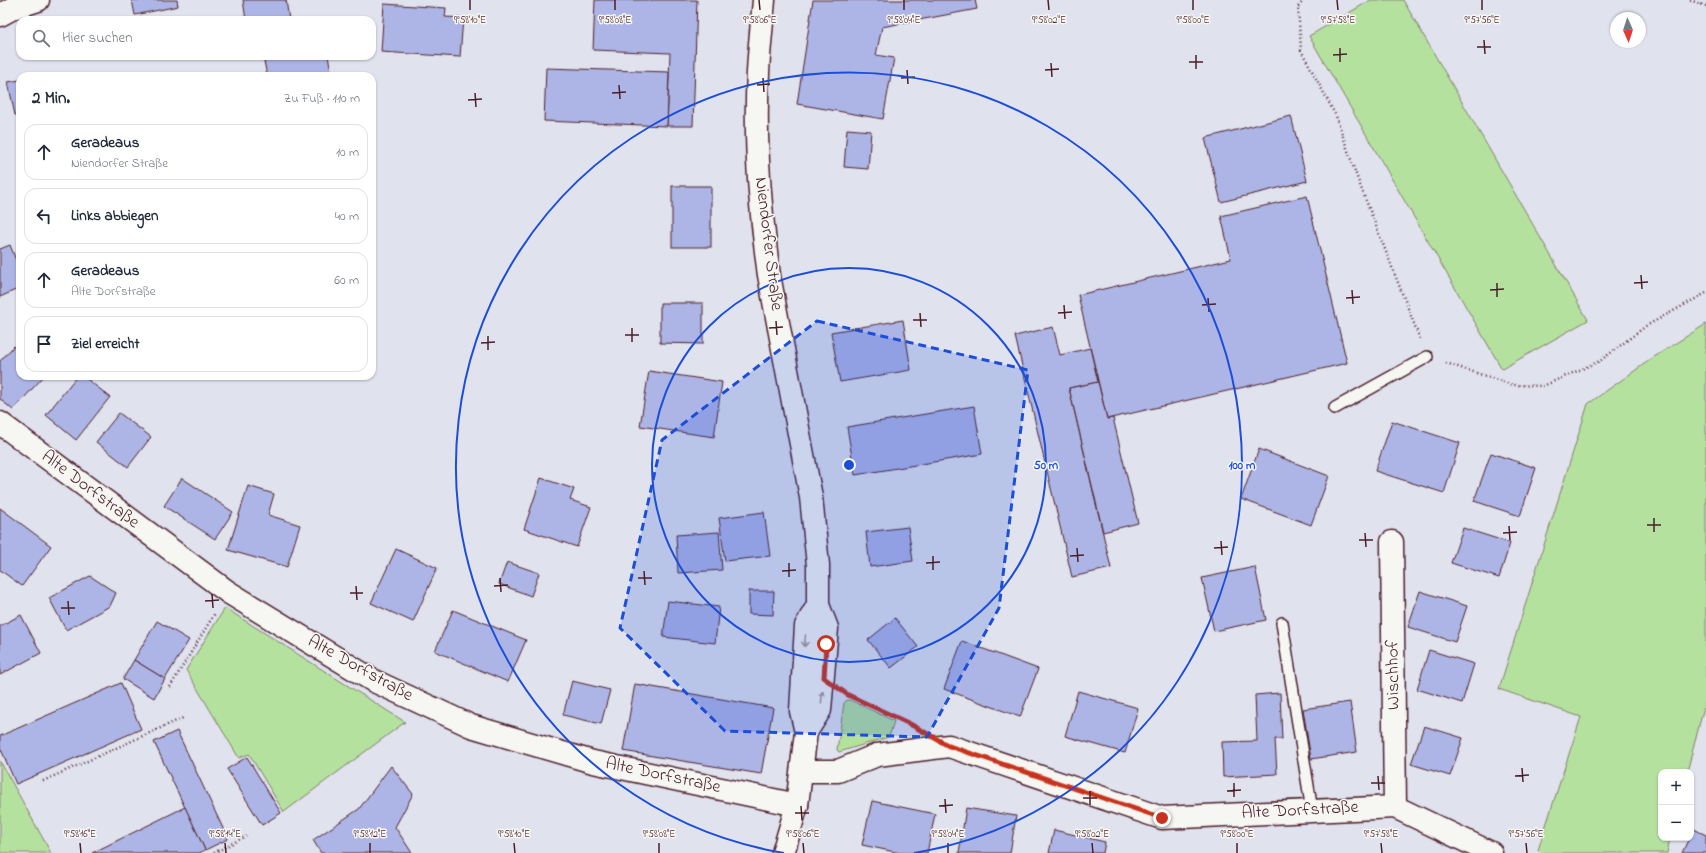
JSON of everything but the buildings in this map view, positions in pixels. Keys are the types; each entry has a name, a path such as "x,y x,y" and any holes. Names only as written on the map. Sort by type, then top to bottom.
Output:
{"street":[{"path":"0,15 13,8 38,0"},
{"name":"Niendorfer Straße","path":"764,0 758,74 757,130 760,190 769,275 811,496 818,564 818,605 827,628 824,678 820,710 806,732"},
{"name":"Alte Dorfstraße","path":"0,423 228,592 374,681 471,726 593,762 797,805"},
{"name":"Wischhof","path":"1392,542 1395,807"},
{"name":"Niendorfer Straße","path":"783,853 797,805 806,732 800,710 806,626 818,605"},
{"name":"Alte Dorfstraße","path":"802,771 838,771 877,755 949,746 1162,818 1395,807 1491,853"}],"lane":[{"path":"1335,408 1427,357"},
{"path":"1282,623 1312,811"}],"path":[{"path":"1304,0 1298,6 1301,50 1336,116 1358,180 1427,357 1513,385 1542,386 1600,361 1646,326 1706,293"},
{"path":"1690,0 1706,6"},
{"path":"170,688 228,592"},
{"path":"824,678 848,695 917,728"},
{"path":"44,781 185,717"},
{"path":"214,853 246,836"}],"highlighted area":[{"path":"817,321 1028,370 999,608 927,737 725,731 620,628 662,440"}],"green space":[{"path":"1371,0 1403,0 1588,320 1502,369 1309,36"},
{"path":"1706,324 1706,699 1688,769 1658,769 1658,841 1669,841 1667,853 1543,853 1538,850 1581,717 1499,689 1588,404 1654,357"},
{"path":"225,608 405,722 284,812 249,754 239,758 186,670"},
{"path":"847,700 850,700 894,721 889,737 839,752 837,750 844,703"},
{"path":"0,761 51,853 0,853"}],"route":[{"path":"826,644 824,678 848,695 910,724 949,746 1162,818"}]}
